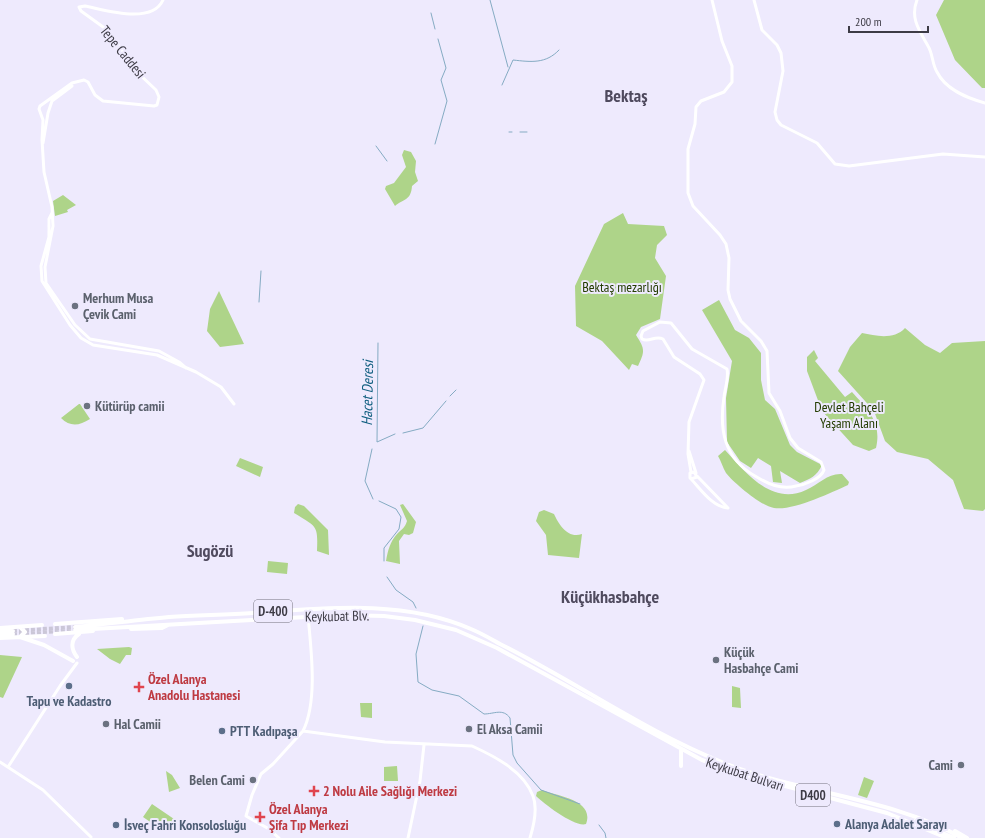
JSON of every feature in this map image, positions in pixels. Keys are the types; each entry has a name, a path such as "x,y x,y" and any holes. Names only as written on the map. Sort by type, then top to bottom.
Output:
{"highway":[{"name":"Keykubat Blv.","path":"473,629 438,617 414,612 374,608 305,609 170,617 75,628 308,616 360,615 415,620 456,630 476,638"},
{"path":"55,624 170,617"},
{"path":"69,623 65,624 63,629 65,633 69,634"},
{"path":"55,634 162,628 171,624"},
{"path":"0,628 42,625"},
{"path":"20,626 25,632 23,636 20,637"},
{"name":"Keykubat Bulvarı","path":"473,629 530,659 680,746 747,771 873,805"},
{"path":"0,632 13,632 0,635"},
{"path":"77,657 73,652 72,644 76,636 80,633"},
{"path":"0,638 45,636"},
{"path":"20,637 44,645 75,662"},
{"name":"Keykubat Bulvarı","path":"476,638 726,770 886,813 947,838"},
{"path":"680,746 681,766"},
{"path":"873,805 925,821 962,838"},
{"path":"873,805 921,816 967,838"},
{"path":"886,813 911,820 954,838"}],"street":[{"name":"Tepe Caddesi","path":"79,81 84,80 88,82 95,95 103,101 157,105 159,98 156,90 136,71 110,32 79,8 83,6 136,14 155,10 163,0"},
{"path":"691,472 696,474 728,508 721,506 711,499 689,476 691,472 689,422 704,380 700,374 674,357 663,339 656,337 647,340 642,339 641,336 643,331 660,322 671,324 692,349 727,370 723,404 724,434 729,452 740,465 769,484 786,488 803,485 824,473 823,464 798,448 790,438 780,411 769,393 767,351 761,341 741,321 730,300 728,290 729,258 726,244 720,235 693,206 688,193 688,149 695,124 696,107 701,102 724,92 732,82 732,66 722,41 712,0"},
{"path":"754,0 762,30 777,45 780,53 783,71 775,112 777,120 781,125 817,143 835,164 849,166 943,154 985,157"},
{"path":"917,0 914,9 915,24 931,52 938,74 960,94 985,103"},
{"path":"79,81 72,83 40,107 43,120 44,172 52,213 53,232 45,267 45,281 75,325 90,339 159,351 221,387 234,404"},
{"path":"43,146 49,109 54,98 79,81"},
{"path":"43,104 47,105 49,109"},
{"path":"41,112 45,113 49,109"},
{"path":"689,450 696,474 695,479 691,479"},
{"path":"279,838 269,829 246,816 252,795 261,774 273,764 303,731 310,708 312,672 308,616"},
{"path":"8,767 75,662"},
{"path":"303,731 385,742 424,745 472,746 496,758 514,771 526,783 533,795 535,807 530,838"},
{"path":"408,838 420,781 424,745"},
{"path":"0,762 43,790 91,837"}],"green space":[{"path":"944,0 985,0 985,88 982,88 955,60 936,15"},
{"path":"404,150 411,152 416,161 415,172 418,181 412,186 408,197 395,206 385,189 386,186 394,183 406,167 402,155"},
{"path":"63,195 76,205 67,210 68,212 55,216 53,201"},
{"name":"Bektaş mezarlığı","path":"623,213 628,224 664,226 667,235 657,245 655,258 666,276 660,319 641,327 636,335 641,344 643,353 638,366 632,364 629,370 602,341 576,326 575,286 604,224"},
{"path":"219,291 244,344 220,347 207,331 210,309"},
{"path":"719,300 735,330 749,338 761,353 761,380 765,400 775,409 790,445 797,452 822,465 813,477 800,483 780,471 782,483 773,482 771,466 758,458 751,468 740,461 727,442 726,398 732,361 702,310"},
{"path":"905,328 925,345 940,353 952,343 985,341 985,509 983,511 964,509 953,480 928,459 897,452 885,441 874,411 838,371 850,347 862,333 890,336 901,332"},
{"name":"Devlet Bahçeli Yaşam Alanı","path":"814,350 818,358 815,361 845,397 852,392 872,417 877,431 876,448 869,451 853,445 822,411 807,371 807,357"},
{"path":"79,404 90,419 82,423 71,424 61,418"},
{"path":"725,450 751,477 761,485 782,494 794,494 806,490 828,477 837,474 842,474 849,482 848,485 811,501 791,507 774,508 755,499 726,473 718,456"},
{"path":"240,458 263,467 260,477 236,466"},
{"path":"298,504 304,506 328,530 329,555 317,551 317,536 312,524 294,513 295,507"},
{"path":"403,504 416,522 413,533 409,535 404,534 399,541 400,564 386,561 391,543 407,521 400,505"},
{"path":"544,510 554,514 561,526 568,533 572,535 582,534 579,558 548,555 546,535 536,521 539,512"},
{"path":"268,561 288,563 287,574 267,572"},
{"path":"132,648 131,655 126,655 120,664 110,659 97,649"},
{"path":"0,655 22,657 3,698 0,697"},
{"path":"732,686 740,688 741,708 732,707"},
{"path":"360,703 372,703 372,718 361,717"},
{"path":"397,766 398,781 384,781 384,767"},
{"path":"166,771 172,775 180,788 169,792"},
{"path":"864,777 874,781 867,798 858,795"},
{"path":"542,790 565,797 580,804 585,809 587,816 586,824 581,824 568,819 546,804 536,796 537,792"},
{"path":"152,804 174,819 165,832 143,817"}],"waterway":[{"path":"490,0 508,67"},
{"path":"431,13 435,29"},
{"path":"435,144 447,101 441,80 446,68 438,39"},
{"path":"502,85 513,60 543,60 554,55 559,50"},
{"path":"520,132 527,132"},
{"path":"376,146 387,161"},
{"path":"259,302 261,271"},
{"name":"Hacet Deresi","path":"378,343 377,442 395,434"},
{"path":"450,396 456,390"},
{"path":"403,433 423,428 446,401"},
{"name":"Hacet Deresi","path":"372,449 365,481 373,499"},
{"name":"Hacet Deresi","path":"379,501 396,509 401,517 399,529 384,548 384,561"},
{"name":"Hacet Deresi","path":"387,577 396,590 413,602 416,608"},
{"name":"Hacet Deresi","path":"423,626 416,654 418,682 432,690 459,696 484,714 501,712 507,715 510,718 513,755 517,763 541,790 580,804"},
{"name":"Hacet Deresi","path":"599,825 605,833 606,838"}],"tunnel":[{"path":"13,631 75,627"},
{"path":"13,634 75,630"}],"place":[{"name":"Merhum Musa Çevik Cami","path":"75,306"},
{"name":"Kütürüp camii","path":"87,406"},
{"name":"Küçük Hasbahçe Cami","path":"716,660"},
{"name":"Tapu ve Kadastro","path":"69,686"},
{"name":"Özel Alanya Anadolu Hastanesi","path":"139,687"},
{"name":"Hal Camii","path":"106,724"},
{"name":"El Aksa Camii","path":"469,729"},
{"name":"PTT Kadıpaşa","path":"222,731"},
{"name":"Cami","path":"961,765"},
{"name":"Belen Cami","path":"253,780"},
{"name":"2 Nolu Aile Sağlığı Merkezi","path":"314,791"},
{"name":"Özel Alanya Şifa Tıp Merkezi","path":"260,817"},
{"name":"Alanya Adalet Sarayı","path":"837,824"},
{"name":"İsveç Fahri Konsolosluğu","path":"116,825"}],"district":[{"name":"Bektaş","path":"626,95"},
{"name":"Sugözü","path":"210,550"},
{"name":"Küçükhasbahçe","path":"610,596"}]}
